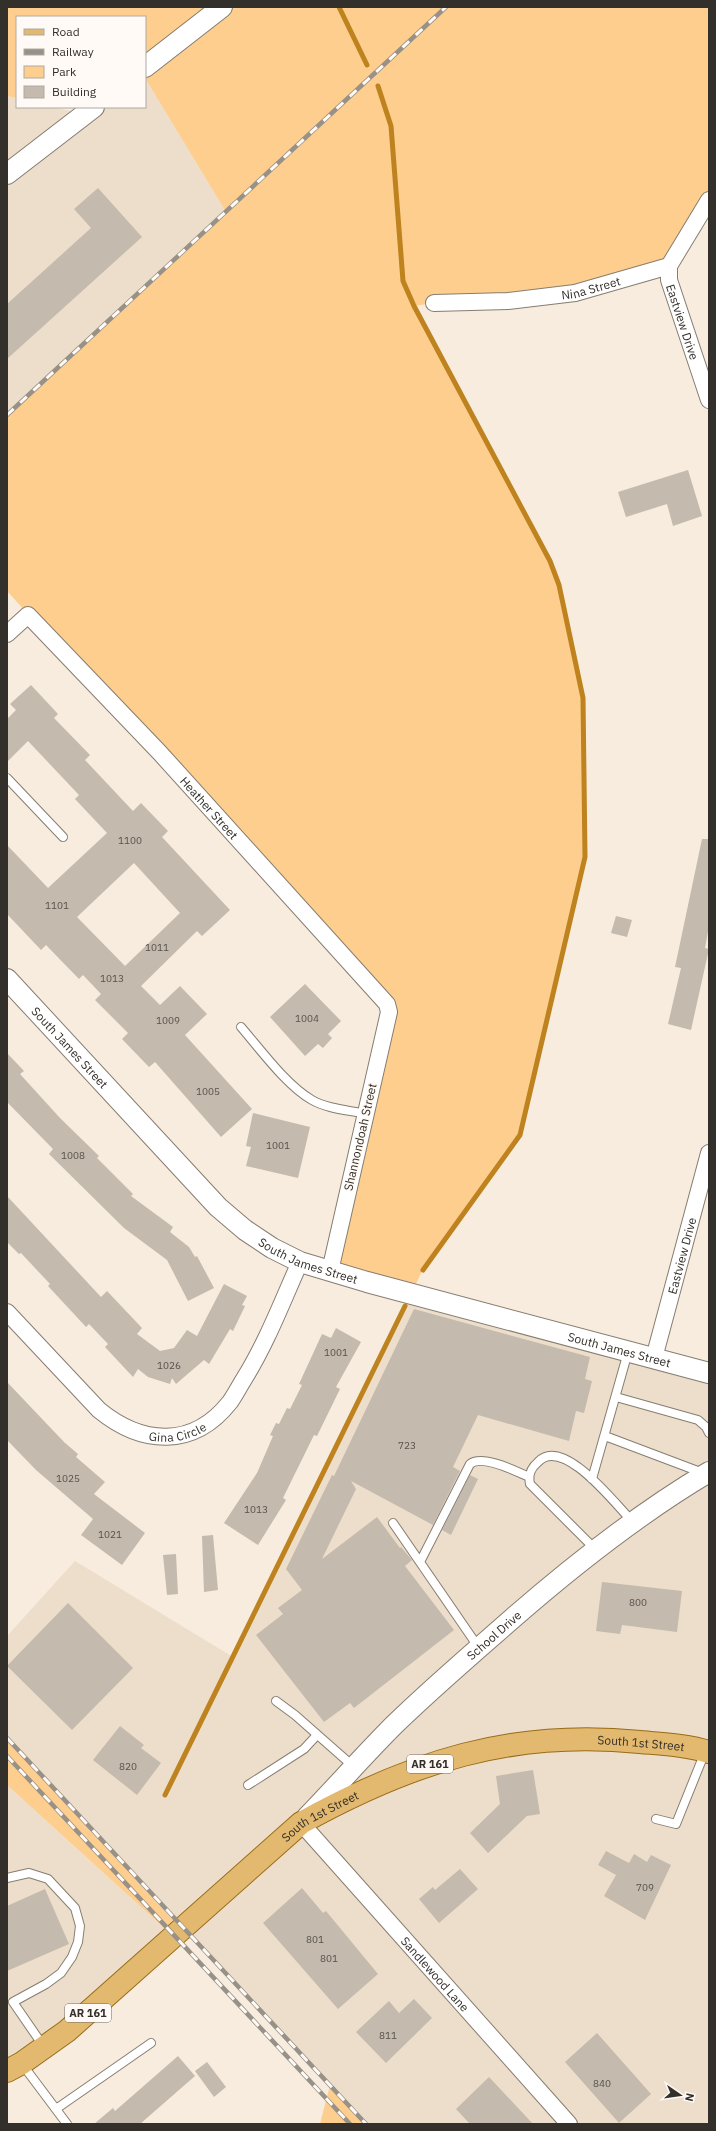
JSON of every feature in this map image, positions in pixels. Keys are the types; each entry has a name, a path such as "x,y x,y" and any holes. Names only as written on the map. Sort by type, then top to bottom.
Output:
{"main road":[{"name":"South 1st Street","path":"14,2067 44,2048 109,1994 301,1823 343,1800 393,1778 464,1753 507,1745 567,1739 620,1740 674,1745 707,1751"}],"street":[{"path":"146,66 222,7"},
{"path":"7,174 93,108"},
{"path":"669,266 709,200"},
{"name":"Nina Street","path":"434,303 508,301 575,293 669,266"},
{"name":"Eastview Drive","path":"669,266 669,280 709,400"},
{"name":"Heather Street","path":"7,634 28,615 160,754 387,1004"},
{"name":"South James Street","path":"7,979 218,1207 244,1230 272,1248 300,1262 709,1373"},
{"name":"Shannondoah Street","path":"330,1270 389,1012 387,1004"},
{"name":"Eastview Drive","path":"654,1358 709,1153"},
{"name":"Gina Circle","path":"7,1312 99,1410 115,1423 145,1435 164,1437 177,1436 196,1429 214,1418 230,1402 261,1352 300,1262"},
{"name":"School Drive","path":"301,1823 395,1725 478,1648 559,1578 632,1521 707,1473"},
{"name":"Sandlewood Lane","path":"301,1823 569,2124"}],"lane":[{"path":"7,778 63,837"},
{"path":"241,1027 296,1089 312,1100 330,1107 366,1114"},
{"path":"592,1479 628,1351"},
{"path":"616,1397 698,1420 706,1427 709,1434"},
{"path":"605,1436 707,1473"},
{"path":"595,1549 530,1484 529,1477 532,1468 541,1458 555,1456 568,1459 592,1479 632,1521"},
{"path":"420,1562 470,1464 474,1461 480,1460 511,1469 529,1477"},
{"path":"393,1523 478,1648"},
{"path":"276,1701 354,1768"},
{"path":"248,1785 304,1749 317,1735"},
{"path":"656,1819 676,1824 707,1751"},
{"path":"7,1878 30,1873 48,1879 75,1908 80,1926 78,1942 72,1957 60,1973 46,1984 10,2003 44,2048"},
{"path":"56,2109 151,2043"},
{"path":"14,2067 56,2109 67,2124"}],"shaded area":[{"path":"146,80 226,212 7,415 7,96 16,98 16,108 57,108 84,114 93,108 146,108"},
{"path":"411,1294 709,1373 709,2124 366,2124 203,1947 182,1930 7,1741 7,1636 75,1561 233,1657"},
{"path":"7,1785 174,1937 7,2071"}],"green space":[{"path":"7,7 218,7 146,65 146,16 16,16 16,98 7,96"},
{"path":"221,7 709,7 709,200 669,266 525,299 434,303 414,306 550,561 559,585 583,698 585,857 520,1135 424,1267 411,1294 330,1271 389,1013 7,591 7,415 226,212 146,80 146,66"},
{"path":"7,1740 182,1930 174,1937 7,1785"},
{"path":"330,2085 366,2124 320,2124"}],"building":[{"path":"98,188 142,237 7,359 7,304 91,228 74,209"},
{"path":"688,470 702,516 673,526 667,504 626,517 618,492"},
{"path":"31,685 58,714 54,718 90,755 85,760 133,811 141,803 168,831 162,837 230,910 202,936 197,931 141,986 160,1005 180,986 207,1014 185,1035 252,1109 221,1137 155,1062 149,1067 122,1039 128,1033 95,1000 101,994 83,975 79,979 46,945 41,950 7,914 7,845 48,888 107,833 75,799 79,795 28,741 7,762 7,719 16,710 10,704","holes":["134,863 180,913 125,966 77,917"]},
{"path":"702,839 709,839 709,926 705,948 709,949 691,1030 668,1024 681,968 675,967"},
{"path":"616,916 632,920 627,937 611,933"},
{"path":"305,984 341,1021 328,1034 332,1038 323,1048 318,1044 305,1056 270,1017"},
{"path":"7,1053 24,1071 20,1074 60,1118 99,1156 97,1158 133,1194 131,1196 173,1227 170,1232 189,1247 195,1257 197,1256 214,1288 188,1301 167,1260 124,1228 49,1154 53,1149 7,1102"},
{"path":"253,1113 310,1127 298,1178 246,1166 251,1147 246,1146"},
{"path":"7,1196 101,1297 107,1291 142,1328 137,1334 160,1351 174,1348 187,1330 197,1336 224,1284 247,1296 242,1305 245,1306 233,1331 230,1329 209,1364 204,1360 176,1384 172,1378 170,1384 148,1377 138,1369 133,1377 105,1347 108,1344 89,1324 86,1327 48,1286 50,1284 21,1253 19,1254 7,1242"},
{"path":"414,1309 590,1357 585,1379 592,1381 584,1413 576,1411 569,1441 478,1415 453,1467 460,1471 433,1525 351,1481 356,1489 322,1559 377,1517 400,1548 401,1547 412,1560 405,1566 454,1630 354,1708 350,1703 324,1722 256,1635 283,1614 278,1608 302,1590 286,1569 332,1475 334,1476"},
{"path":"336,1328 361,1342 336,1387 340,1389 317,1436 314,1435 283,1498 286,1500 258,1545 224,1523 257,1473 273,1436 270,1435 276,1423 279,1424 287,1408 290,1409 302,1385 299,1384 322,1334 331,1338"},
{"path":"7,1382 64,1442 78,1454 76,1457 105,1482 94,1494 145,1533 122,1565 81,1535 93,1519 36,1470 7,1440"},
{"path":"470,1475 478,1479 451,1535 442,1530"},
{"path":"213,1535 218,1590 204,1592 202,1536"},
{"path":"176,1554 178,1594 167,1595 163,1555"},
{"path":"602,1582 682,1591 677,1632 622,1625 620,1634 596,1631"},
{"path":"68,1603 133,1668 72,1730 7,1666"},
{"path":"120,1726 144,1745 141,1748 161,1763 137,1795 93,1760"},
{"path":"533,1770 540,1814 527,1816 488,1853 470,1833 500,1804 496,1776"},
{"path":"606,1851 629,1863 634,1854 647,1862 651,1855 671,1865 645,1920 604,1896 616,1875 598,1865"},
{"path":"460,1869 478,1889 439,1923 419,1899 433,1887 435,1890"},
{"path":"302,1888 323,1913 326,1911 378,1974 338,2009 263,1923"},
{"path":"45,1889 69,1944 7,1971 7,1906"},
{"path":"414,1999 432,2018 386,2063 356,2032 389,2001 399,2013"},
{"path":"597,2033 651,2094 619,2123 565,2062"},
{"path":"178,2056 195,2076 140,2124 94,2124 113,2108 115,2111"},
{"path":"207,2062 226,2087 214,2097 195,2071"},
{"path":"489,2077 533,2124 470,2124 456,2109"}],"waterway":[{"path":"339,7 367,65"},
{"path":"378,86 391,126 403,281 414,306 550,561 559,585 583,698 585,857 520,1135 423,1270"},
{"path":"165,1795 405,1306"}],"railway":[{"path":"7,415 446,7"},
{"path":"7,1738 366,2124"},
{"path":"7,1756 350,2124"}]}
